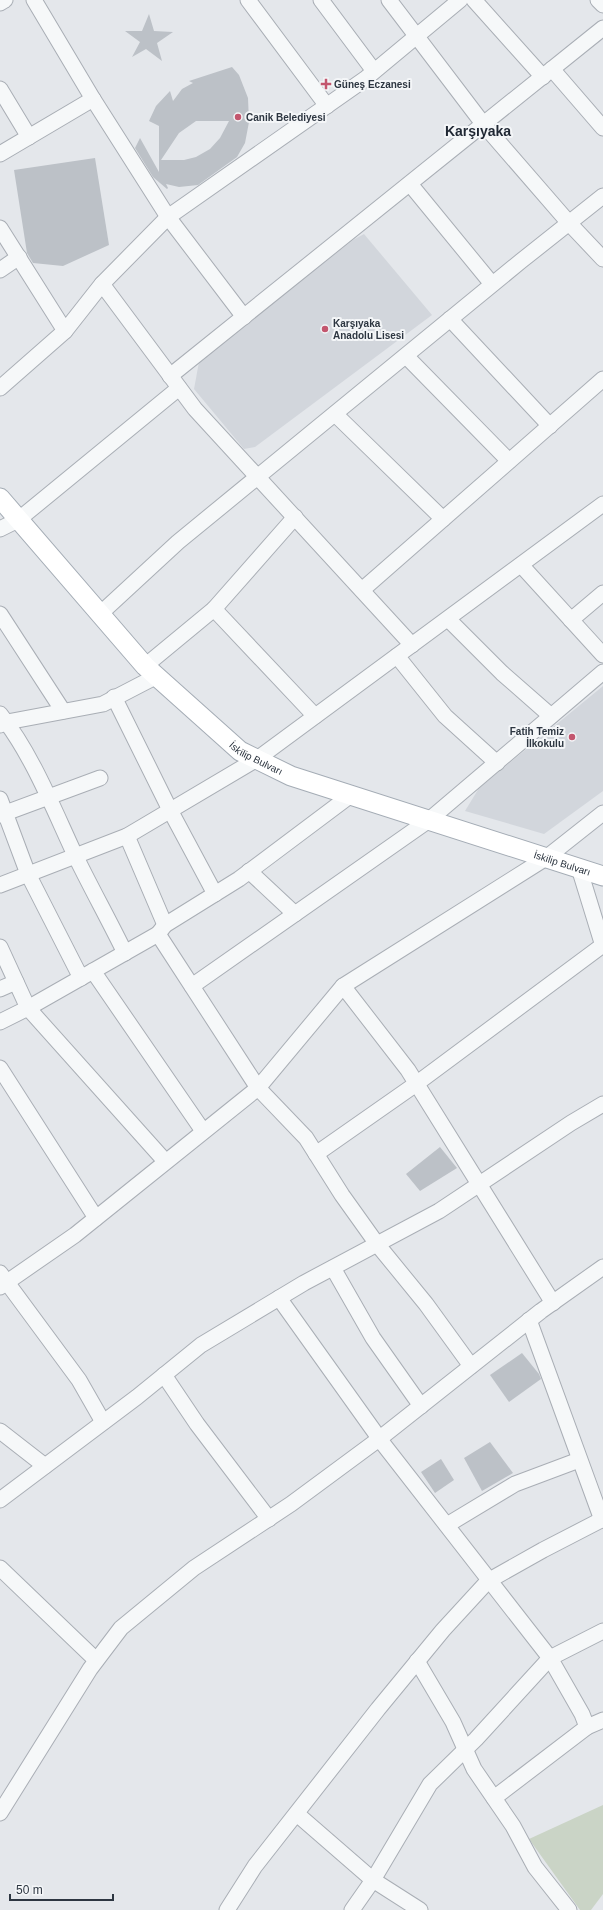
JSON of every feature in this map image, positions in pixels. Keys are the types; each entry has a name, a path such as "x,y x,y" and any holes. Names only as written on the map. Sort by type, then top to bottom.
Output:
{"main road":[{"name":"İskilip Bulvarı","path":"0,498 151,671 240,751 291,776 603,876"}],"street":[{"path":"0,3 5,0"},
{"path":"34,0 93,99 168,217 244,317"},
{"path":"321,0 374,72"},
{"path":"389,0 484,125 569,223 603,259"},
{"path":"0,388 65,331 102,284 168,217 374,72 460,0"},
{"path":"474,0 603,128"},
{"path":"598,0 603,6"},
{"path":"254,2 327,106"},
{"path":"0,530 18,520 175,382 244,317 603,28"},
{"path":"0,89 29,137"},
{"path":"0,154 93,99"},
{"path":"410,184 492,284"},
{"path":"100,614 178,542 492,284 603,196"},
{"path":"0,228 65,331"},
{"path":"0,270 19,257"},
{"path":"102,284 195,409 412,645"},
{"path":"450,319 550,426"},
{"path":"406,356 509,461"},
{"path":"362,590 603,379"},
{"path":"335,414 444,519"},
{"path":"0,885 127,836 257,759 603,504"},
{"path":"125,952 48,797 2,720 103,704 114,697 151,671 214,609 295,517"},
{"path":"521,565 603,655"},
{"path":"571,620 603,593"},
{"path":"214,609 315,716"},
{"path":"0,614 63,711"},
{"path":"448,619 502,674 551,716"},
{"path":"397,656 445,716 497,763"},
{"path":"192,986 429,820 603,672"},
{"path":"114,697 170,810 214,894"},
{"path":"100,778 48,797 2,809 28,874 87,975 203,1131"},
{"path":"0,1022 87,975 162,930 249,871 351,795"},
{"path":"103,1422 79,1380 2,1281 96,1218 165,1161 258,1088 343,986 546,858 603,813"},
{"path":"127,836 162,930 192,986 258,1088 306,1138 342,1195 377,1244 426,1304 471,1366"},
{"path":"316,1154 416,1084 603,946 579,868"},
{"path":"249,871 295,914"},
{"path":"0,947 28,1008 165,1161"},
{"path":"0,989 16,982"},
{"path":"343,986 408,1070 553,1303"},
{"path":"0,1068 96,1218"},
{"path":"0,1500 201,1345 333,1268 440,1211 603,1104"},
{"path":"333,1268 373,1338 421,1406"},
{"path":"0,1812 96,1660 121,1628 194,1568 269,1519 379,1439 529,1320 603,1268"},
{"path":"280,1298 379,1439 447,1525 488,1581 550,1658 582,1714 587,1727"},
{"path":"227,1910 255,1866 378,1709 443,1630 488,1581 543,1550 603,1520 579,1460 553,1382 529,1320"},
{"path":"164,1375 211,1443 269,1519"},
{"path":"0,1431 44,1466"},
{"path":"447,1525 516,1484 579,1460"},
{"path":"0,1568 96,1660"},
{"path":"352,1910 373,1880 430,1784 466,1749 550,1658 603,1631"},
{"path":"417,1661 453,1722 474,1769 512,1826 535,1867 569,1910"},
{"path":"494,1798 587,1727 603,1720"},
{"path":"297,1814 373,1880 420,1910"}],"shaded area":[{"name":"Karşıyaka Anadolu Lisesi","path":"364,234 432,315 255,447 244,449 194,389 199,362 219,344 353,240"},
{"name":"Fatih Temiz İlkokulu","path":"603,686 603,791 544,834 465,811 479,788"}],"green space":[{"path":"603,1805 603,1894 591,1910 580,1910 529,1839"}],"building":[{"path":"149,14 154,31 173,32 157,43 162,61 146,49 132,57 140,42 125,31 142,31"},
{"path":"232,67 239,75 248,98 249,122 245,143 237,157 198,185 179,187 166,184 167,189 153,177 135,148 140,138 159,172 159,126 149,121 156,106 170,91 173,101 182,89 193,83 189,81","holes":["196,121 229,121 220,138 210,149 196,157 184,160 161,160 179,133"]},
{"path":"95,158 109,245 63,266 33,263 27,253 14,170"},
{"path":"440,1147 457,1168 420,1191 406,1174"},
{"path":"522,1353 539,1374 541,1379 509,1402 490,1375"},
{"path":"490,1442 513,1473 482,1491 464,1458"},
{"path":"441,1459 454,1480 435,1493 421,1472"}],"place":[{"name":"Güneş Eczanesi","path":"326,84"},
{"name":"Canik Belediyesi","path":"238,117"},
{"name":"Karşıyaka Anadolu Lisesi","path":"325,329"},
{"name":"Fatih Temiz İlkokulu","path":"572,737"}],"district":[{"name":"Karşıyaka","path":"478,131"}]}
